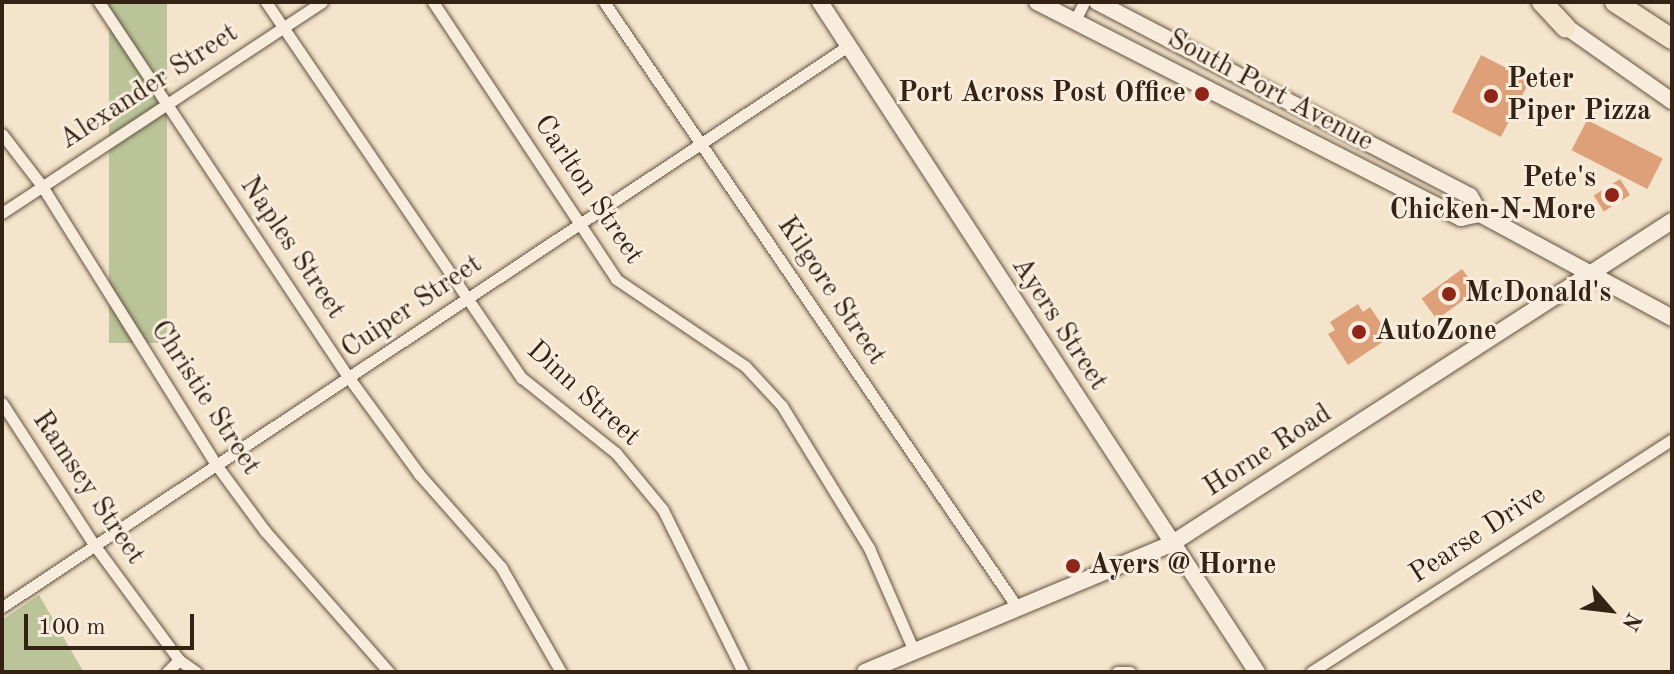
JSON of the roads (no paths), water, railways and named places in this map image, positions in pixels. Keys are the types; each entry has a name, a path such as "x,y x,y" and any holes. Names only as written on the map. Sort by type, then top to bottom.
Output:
{"highway":[{"path":"1542,2 1566,28"},
{"path":"1615,2 1672,39"}],"main road":[{"name":"Ayers Street","path":"820,2 1257,672"},
{"name":"South Port Avenue","path":"1037,2 1461,218 1480,214"},
{"name":"South Port Avenue","path":"1097,2 1470,196 1480,214 1672,318"},
{"path":"1535,2 1566,28 1672,101"},
{"name":"Horne Road","path":"865,672 1171,544 1672,221"}],"street":[{"name":"Naples Street","path":"99,2 349,378 419,474 501,567 561,672"},
{"name":"Dinn Street","path":"266,2 464,301 522,378 616,453 663,510 743,672"},
{"name":"Alexander Street","path":"2,213 322,2"},
{"name":"Carlton Street","path":"433,2 616,279 745,366 782,406 869,548 914,651"},
{"name":"Kilgore Street","path":"604,2 1017,607"},
{"path":"1075,20 1084,2"},
{"name":"Cuiper Street","path":"2,607 848,46"},
{"name":"Christie Street","path":"2,134 42,186 217,466 265,531 389,672"},
{"name":"Ramsey Street","path":"2,403 95,546 179,660 196,672"},
{"name":"Pearse Drive","path":"1311,672 1672,439"},
{"path":"167,672 179,660"},
{"path":"1117,672 1130,672"}],"place":[{"name":"Port Across Post Office","path":"1202,94"},
{"name":"Peter Piper Pizza","path":"1491,96"},
{"name":"Pete's Chicken-N-More","path":"1612,195"},
{"name":"McDonald's","path":"1449,294"},
{"name":"AutoZone","path":"1359,332"},
{"name":"Ayers @ Horne","path":"1073,566"}]}
